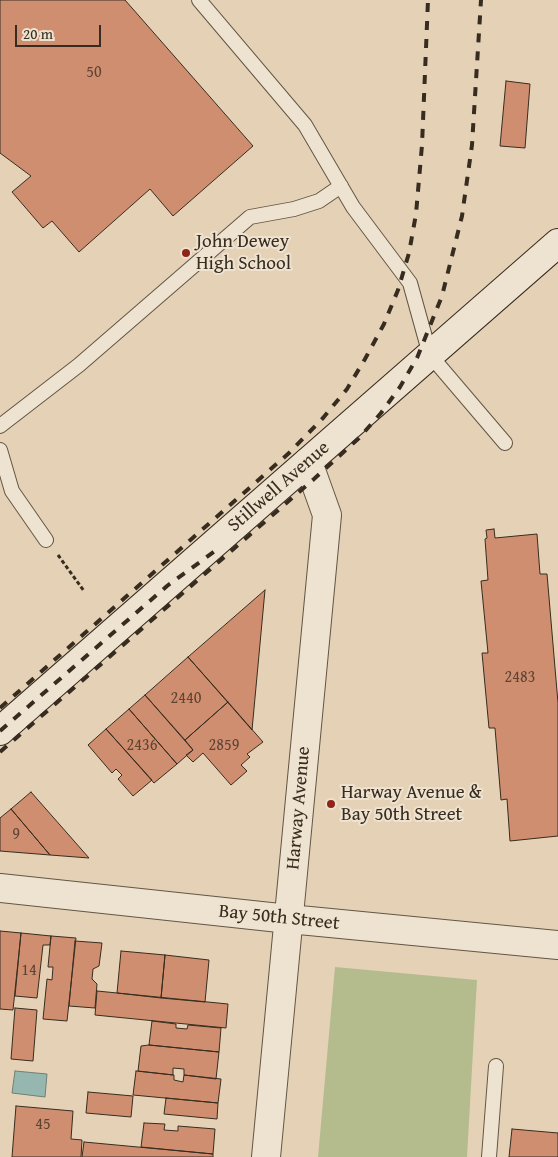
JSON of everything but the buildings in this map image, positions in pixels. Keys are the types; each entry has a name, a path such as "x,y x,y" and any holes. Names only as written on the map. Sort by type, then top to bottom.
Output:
{"street":[{"name":"Stillwell Avenue","path":"0,731 558,243"},
{"name":"Harway Avenue","path":"266,1157 327,515 308,462"},
{"name":"Bay 50th Street","path":"0,888 289,920 558,945"}],"lane":[{"path":"198,0 305,125 353,207 410,283 430,355 505,443"},
{"path":"0,426 79,365 250,217 294,209 320,201 341,186"},
{"path":"0,450 6,493 46,540"},
{"path":"489,1157 496,1066"}],"path":[{"path":"46,540 84,591"}],"green space":[{"path":"335,967 477,980 467,1157 318,1157"}],"water":[{"path":"15,1071 47,1074 45,1097 12,1093"}],"railway":[{"path":"0,708 289,453 323,418 347,389 384,324 398,290 409,253 416,214 422,145 428,0"},
{"path":"0,752 359,438 400,387 417,358 442,296 462,216 472,145 481,0"},
{"path":"0,731 167,586 215,551"}],"place":[{"name":"John Dewey High School","path":"186,253"},
{"name":"Harway Avenue & Bay 50th Street","path":"331,804"}]}
